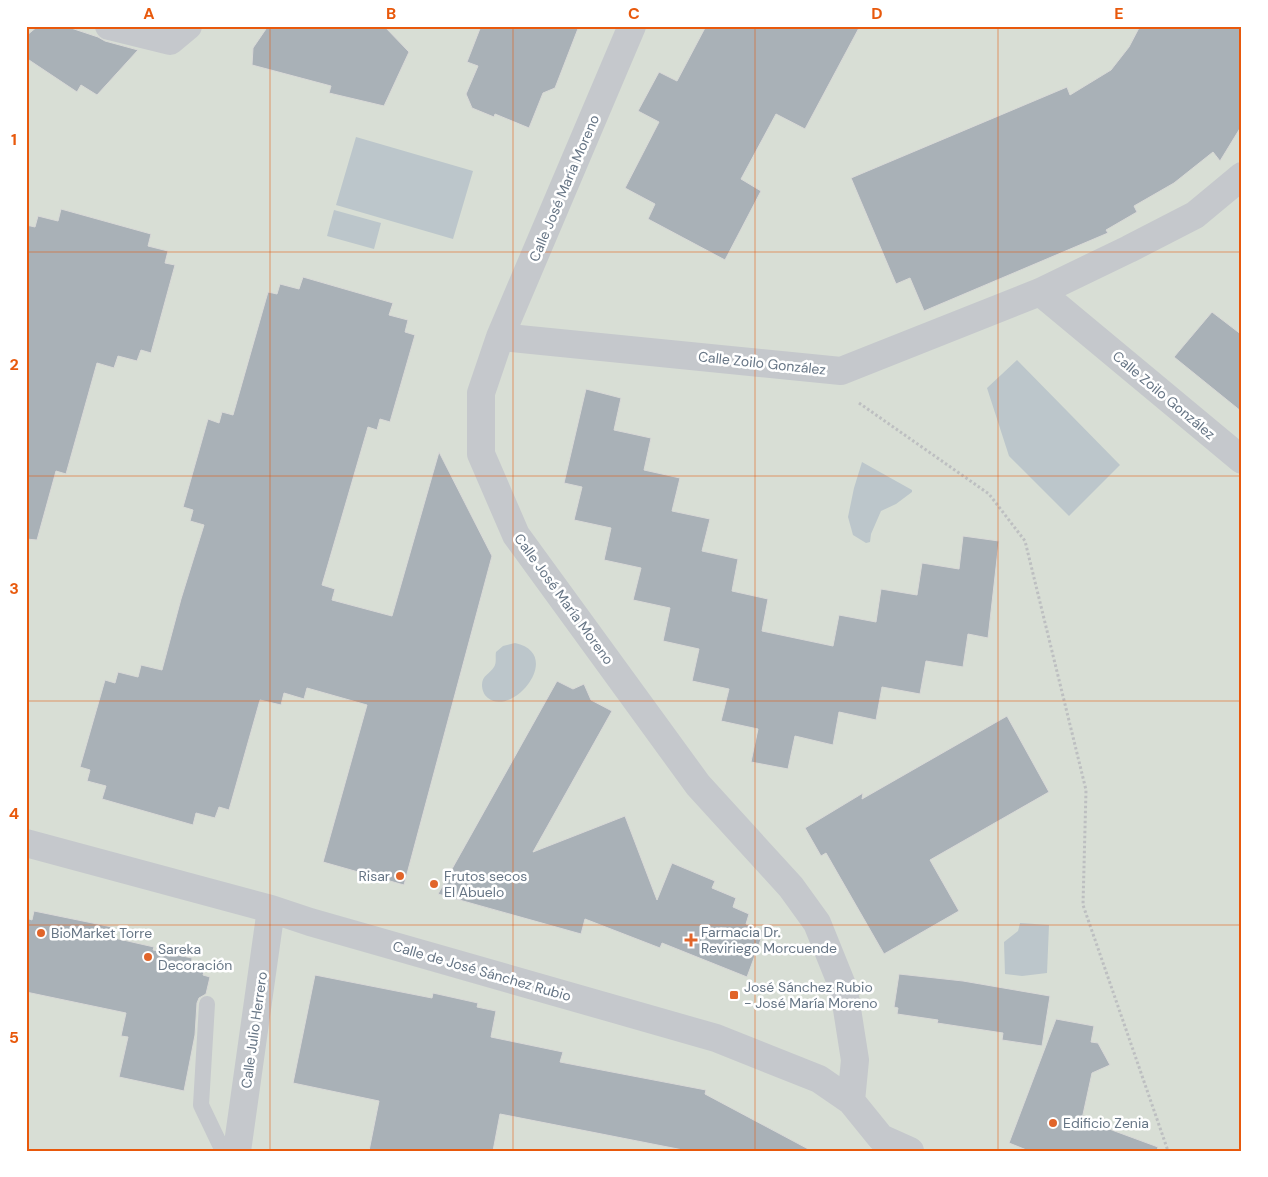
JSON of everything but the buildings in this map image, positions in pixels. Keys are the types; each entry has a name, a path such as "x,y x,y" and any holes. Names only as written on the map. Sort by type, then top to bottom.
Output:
{"street":[{"path":"109,26 170,42 188,26"},
{"name":"Calle José María Moreno","path":"632,26 500,337 481,393 481,454 516,535 698,785 791,887 817,923 844,990 856,1060 851,1101"},
{"name":"Calle Zoilo González","path":"500,337 841,371 1040,292 1130,249 1195,215 1242,176"},
{"name":"Calle Zoilo González","path":"1040,292 1242,460"},
{"name":"Calle de José Sánchez Rubio","path":"26,843 271,909 310,922 716,1038 818,1079 851,1101 882,1145 910,1151"},
{"name":"Calle Julio Herrero","path":"237,1151 271,909"}],"lane":[{"path":"207,1004 201,1105 223,1151"}],"path":[{"path":"841,371 848,396 989,494 1025,541 1086,790 1083,905 1168,1151"}],"shaded area":[{"path":"26,26 1242,26 1242,1151 26,1151"},
{"path":"356,137 473,171 453,239 336,205"},
{"path":"334,210 381,223 374,249 327,236"},
{"path":"1017,360 1120,465 1069,516 1009,456 987,388"},
{"path":"862,462 912,490 912,492 896,504 881,511 871,534 870,542 866,543 853,535 848,517"},
{"path":"515,643 529,649 535,659 535,671 530,682 521,692 510,699 498,702 485,695 482,682 495,665 496,652 503,646"},
{"path":"1020,923 1049,925 1047,973 1022,976 1005,974 1004,942 1018,931"}],"place":[{"name":"Risar","path":"400,876"},
{"name":"Frutos secos El Abuelo","path":"434,884"},
{"name":"BioMarket Torre","path":"41,933"},
{"name":"Farmacia Dr. Reviriego Morcuende","path":"691,940"},
{"name":"Sareka Decoración","path":"148,957"},
{"name":"José Sánchez Rubio - José María Moreno","path":"734,995"},
{"name":"Edificio Zenia","path":"1053,1123"}]}
